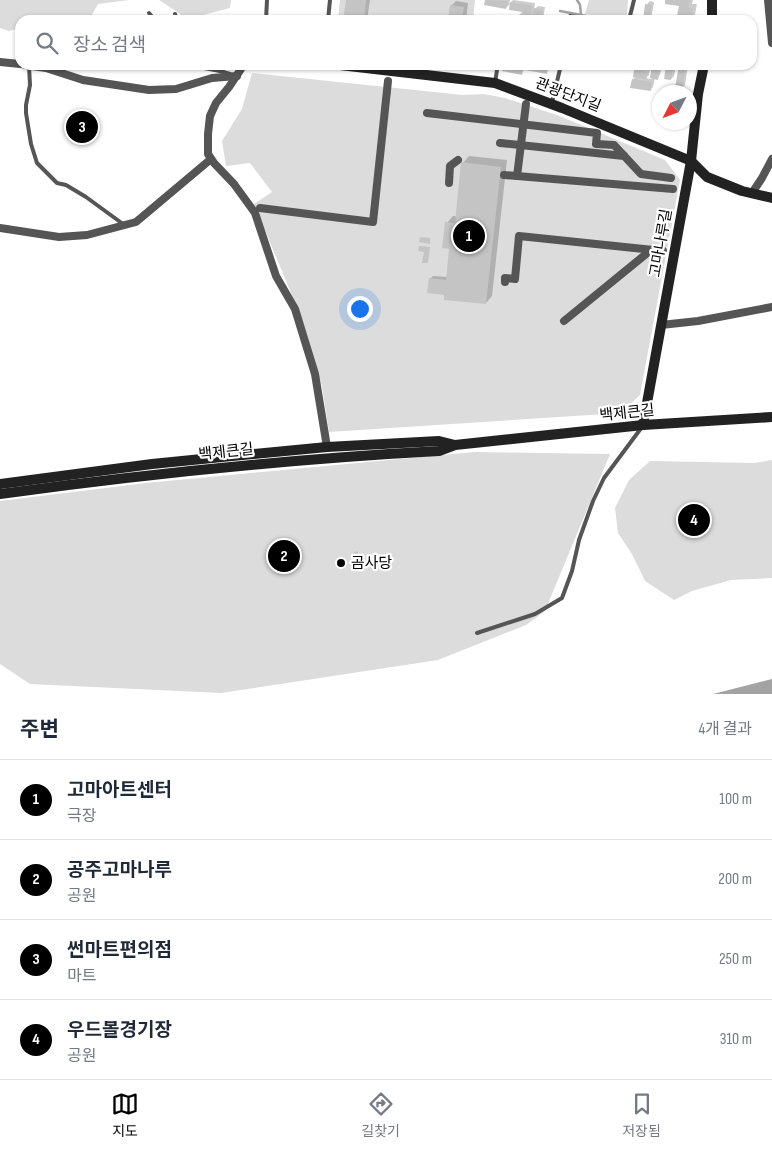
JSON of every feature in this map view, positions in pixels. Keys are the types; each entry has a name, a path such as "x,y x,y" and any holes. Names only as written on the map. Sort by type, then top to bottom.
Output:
{"main road":[{"path":"712,0 712,15"},
{"name":"관광단지길","path":"383,70 495,83 552,104 691,161"},
{"name":"고마나루길","path":"643,425 691,161 698,94 703,70"},
{"path":"691,161 706,177 772,198"},
{"name":"백제큰길","path":"0,494 153,474 233,466 306,459 440,451 455,445 643,425 772,417"},
{"name":"백제큰길","path":"0,484 152,464 327,447 439,441 455,445"}],"street":[{"path":"768,0 772,42"},
{"path":"0,62 15,64"},
{"path":"52,70 83,80 149,90 176,89 212,78 237,76"},
{"path":"240,70 216,103 210,116 208,154 234,184 255,213 276,276 295,309 315,374 327,447"},
{"path":"260,208 373,222 388,81"},
{"path":"517,176 526,104"},
{"path":"427,113 597,133 596,144 614,145 641,174 671,178"},
{"path":"500,143 624,156"},
{"path":"0,228 59,237 87,235 136,222 211,159"},
{"path":"752,193 772,159"},
{"path":"449,183 450,166 458,160"},
{"path":"504,175 673,189"},
{"path":"505,282 506,278 515,279 519,236 663,251"},
{"path":"564,321 651,250"},
{"path":"662,325 698,321 772,308"}],"lane":[{"path":"266,15 267,0"},
{"path":"328,15 330,0"},
{"path":"630,15 634,0"},
{"path":"28,70 30,86 26,113 31,144 37,163 57,183 66,185 86,197 125,225"},
{"path":"215,70 237,76"},
{"path":"495,83 498,70"},
{"path":"552,104 560,70"},
{"path":"477,633 535,614 562,598 572,571 577,546 593,501 604,478 643,425"}],"shaded area":[{"path":"0,0 129,0 98,4 92,15 15,15 15,29 9,31 0,28"},
{"path":"159,0 231,0 230,8 203,15 182,15"},
{"path":"340,0 475,0 474,15 338,15"},
{"path":"589,0 628,0 626,15 585,14"},
{"path":"252,73 463,95 484,94 505,98 557,115 665,160 680,180 640,395 621,413 329,432 322,386 299,312 254,204 272,192 250,163 226,166 222,141 242,109"},
{"path":"474,452 610,454 545,611 526,625 438,660 221,693 30,684 0,664 0,501 146,483"},
{"path":"772,460 772,578 731,580 692,591 674,600 645,581 632,554 618,533 615,508 629,480 650,461 755,463"},
{"path":"772,679 772,694 713,694"}],"building":[{"path":"346,0 366,0 364,15 344,15"},
{"path":"485,0 508,1 506,9 484,5"},
{"path":"665,0 690,0 688,8 693,9 692,15 677,15 679,6 665,4"},
{"path":"510,2 533,6 531,15 523,15 523,12 509,10"},
{"path":"645,4 652,5 650,15 644,15"},
{"path":"450,5 464,7 463,15 449,15"},
{"path":"534,8 543,10 542,15 533,15"},
{"path":"502,70 523,70 522,75"},
{"path":"525,70 547,70 547,74"},
{"path":"634,70 648,72 646,79 633,77"},
{"path":"651,70 660,70 658,80 650,78"},
{"path":"665,70 673,70 671,80 664,79"},
{"path":"678,70 685,70 683,85 676,85"},
{"path":"632,79 652,82 651,91 630,88"},
{"path":"461,162 501,167 486,304 444,300 444,295 427,293 429,278 446,280 449,249 442,248 445,222 455,223"},
{"path":"420,237 430,238 430,244 419,242"},
{"path":"419,246 430,247 428,263 422,263 424,252 418,251"},
{"path":"357,551 360,556 356,558 353,553"},
{"name":"곰사당","path":"342,557 347,566 341,569 336,560"}],"waterway":[{"path":"577,0 580,5 581,15"},
{"path":"560,11 581,15"}],"place":[{"name":"썬마트편의점","path":"82,127"},
{"name":"고마아트센터","path":"469,236"},
{"name":"우드볼경기장","path":"694,520"},
{"name":"공주고마나루","path":"284,556"},
{"name":"곰사당","path":"341,563"}]}
